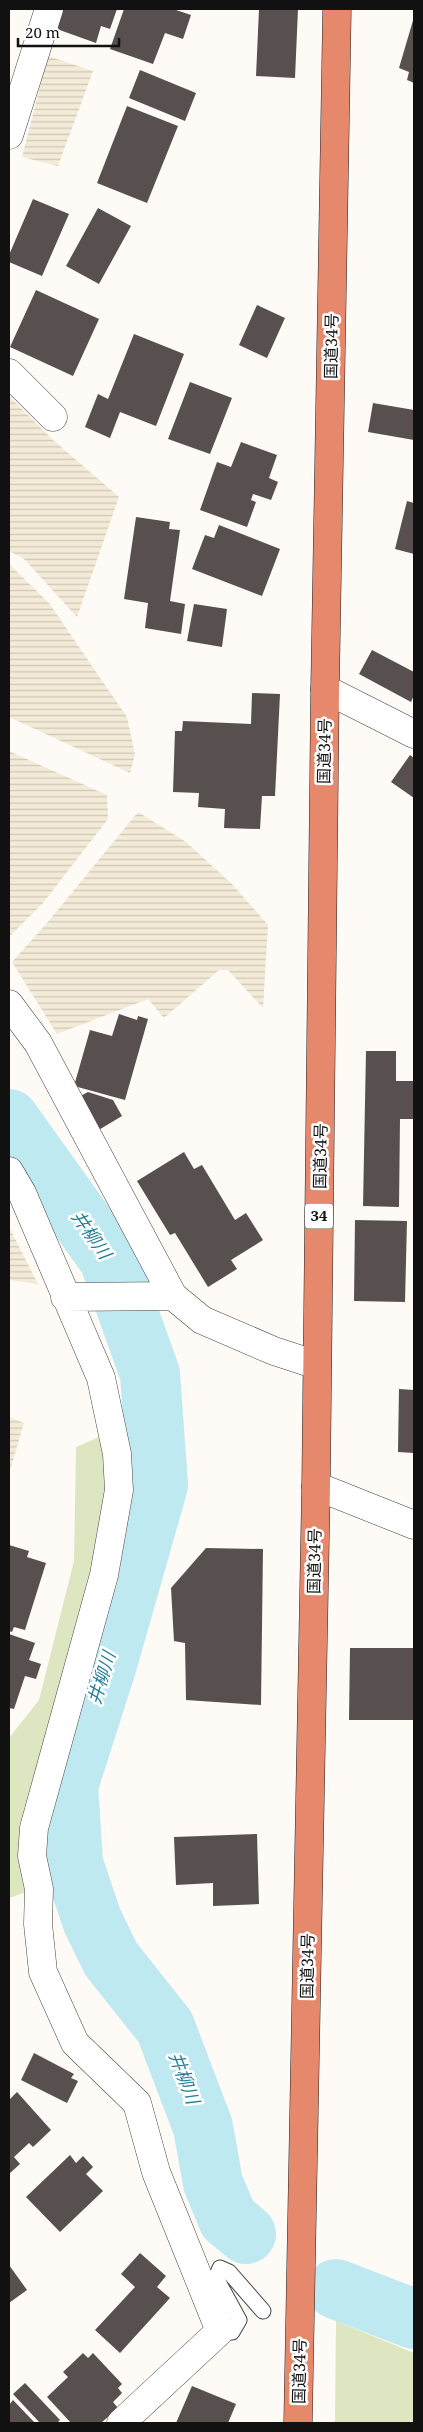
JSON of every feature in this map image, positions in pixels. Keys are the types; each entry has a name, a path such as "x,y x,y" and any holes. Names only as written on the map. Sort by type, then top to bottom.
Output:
{"highway":[{"name":"国道34号","path":"298,2423 316,1486 325,689 337,9"}],"street":[{"path":"9,135 49,9"},
{"path":"9,373 53,417"},
{"path":"325,689 414,734"},
{"path":"9,1004 38,1043 173,1296 202,1320 274,1352 317,1365"},
{"path":"9,1172 22,1193 101,1378 117,1454 118,1490 104,1576 34,1828 32,1856 39,1889 38,1924 43,1972 75,2043 137,2103 156,2172 220,2332 121,2423"},
{"path":"65,1297 173,1296"},
{"path":"316,1486 414,1525"}],"lane":[{"path":"220,2332 232,2332 239,2320 216,2278 220,2268 229,2272 263,2311"}],"shaded area":[{"path":"48,56 93,71 58,166 22,157"},
{"path":"9,396 52,439 119,497 77,617 23,558 9,551"},
{"path":"9,564 49,603 127,717 135,755 130,773 9,717"},
{"path":"9,751 107,795 108,819 43,903 9,937"},
{"path":"138,812 186,842 233,885 268,925 263,1008 228,970 219,970 164,1018 148,999 57,1034 12,962 47,923"},
{"path":"9,1227 38,1284 9,1280"},
{"path":"9,1417 24,1423 9,1474"}],"green space":[{"path":"120,1428 136,1482 58,1773 49,1884 9,1898 9,1738 39,1700 74,1561 76,1447"},
{"path":"336,2321 414,2353 414,2423 335,2423"}],"building":[{"path":"61,9 117,9 110,29 101,26 96,43 54,28"},
{"path":"124,9 173,9 191,15 183,39 165,33 153,64 110,49"},
{"path":"259,9 298,9 295,78 256,76"},
{"path":"414,17 414,83 407,80 409,72 399,68"},
{"path":"140,70 196,93 185,121 129,98"},
{"path":"127,106 178,126 147,203 97,183"},
{"path":"33,199 69,214 42,276 9,262 9,255"},
{"path":"98,208 131,226 99,284 66,266"},
{"path":"36,290 99,319 73,376 10,347"},
{"path":"257,305 285,318 267,358 239,345"},
{"path":"134,334 184,354 156,426 120,412 110,438 85,427 98,394 108,399"},
{"path":"190,382 232,398 210,454 168,439"},
{"path":"373,403 414,410 414,440 368,432"},
{"path":"241,442 277,455 269,478 278,482 271,500 253,494 251,500 256,502 247,527 200,510 217,462 231,467"},
{"path":"407,501 414,503 414,554 395,549"},
{"path":"136,517 170,522 169,529 180,530 170,601 185,604 181,634 145,628 148,603 124,599"},
{"path":"219,525 280,549 262,596 192,569 205,535 214,538"},
{"path":"194,604 227,609 222,647 187,641"},
{"path":"372,650 414,672 414,695 411,702 359,674"},
{"path":"252,693 280,694 275,796 262,796 260,829 224,828 225,809 198,807 199,793 173,792 175,731 182,731 183,721 251,724"},
{"path":"410,755 414,758 414,798 391,782"},
{"path":"119,1014 137,1020 138,1016 148,1019 125,1100 74,1086 90,1030 112,1036"},
{"path":"366,1051 396,1051 396,1081 414,1081 414,1119 400,1119 399,1207 363,1206"},
{"path":"88,1092 113,1100 122,1116 92,1134 73,1100"},
{"path":"184,1152 194,1169 202,1165 235,1220 246,1213 263,1240 231,1260 237,1269 208,1287 175,1233 170,1235 137,1181"},
{"path":"355,1220 407,1221 405,1302 354,1301"},
{"path":"399,1389 414,1390 414,1453 398,1452"},
{"path":"9,1545 29,1551 27,1557 46,1563 25,1630 14,1627 12,1632 9,1631"},
{"path":"206,1548 263,1549 261,1705 186,1700 185,1643 174,1641 171,1588"},
{"path":"9,1634 35,1643 29,1660 41,1664 36,1679 25,1676 14,1709 9,1708"},
{"path":"350,1648 414,1648 414,1720 349,1720"},
{"path":"257,1834 259,1904 213,1906 213,1883 176,1885 174,1837"},
{"path":"34,2053 74,2074 71,2078 78,2081 67,2103 21,2080"},
{"path":"17,2092 51,2130 33,2147 29,2143 14,2157 20,2164 9,2174 9,2100"},
{"path":"70,2155 76,2163 83,2156 93,2167 86,2174 103,2191 60,2232 26,2197"},
{"path":"140,2253 166,2276 157,2287 170,2298 120,2353 95,2330 135,2287 121,2274"},
{"path":"9,2265 27,2290 9,2303"},
{"path":"83,2353 88,2358 93,2353 122,2384 118,2388 122,2393 113,2402 118,2408 101,2423 71,2423 47,2397 68,2377 63,2372"},
{"path":"25,2383 60,2420 57,2423 40,2423 13,2394"},
{"path":"192,2386 236,2404 228,2423 176,2423"},
{"path":"13,2400 35,2423 9,2423 9,2405"}],"waterway":[{"name":"井柳川","path":"9,1119 109,1259 150,1374 158,1485 107,1664 68,1786 73,1863 92,1920 111,1959 165,2027 203,2127 213,2183 228,2219 246,2234"},
{"name":"井柳川","path":"336,2289 414,2319"}]}
